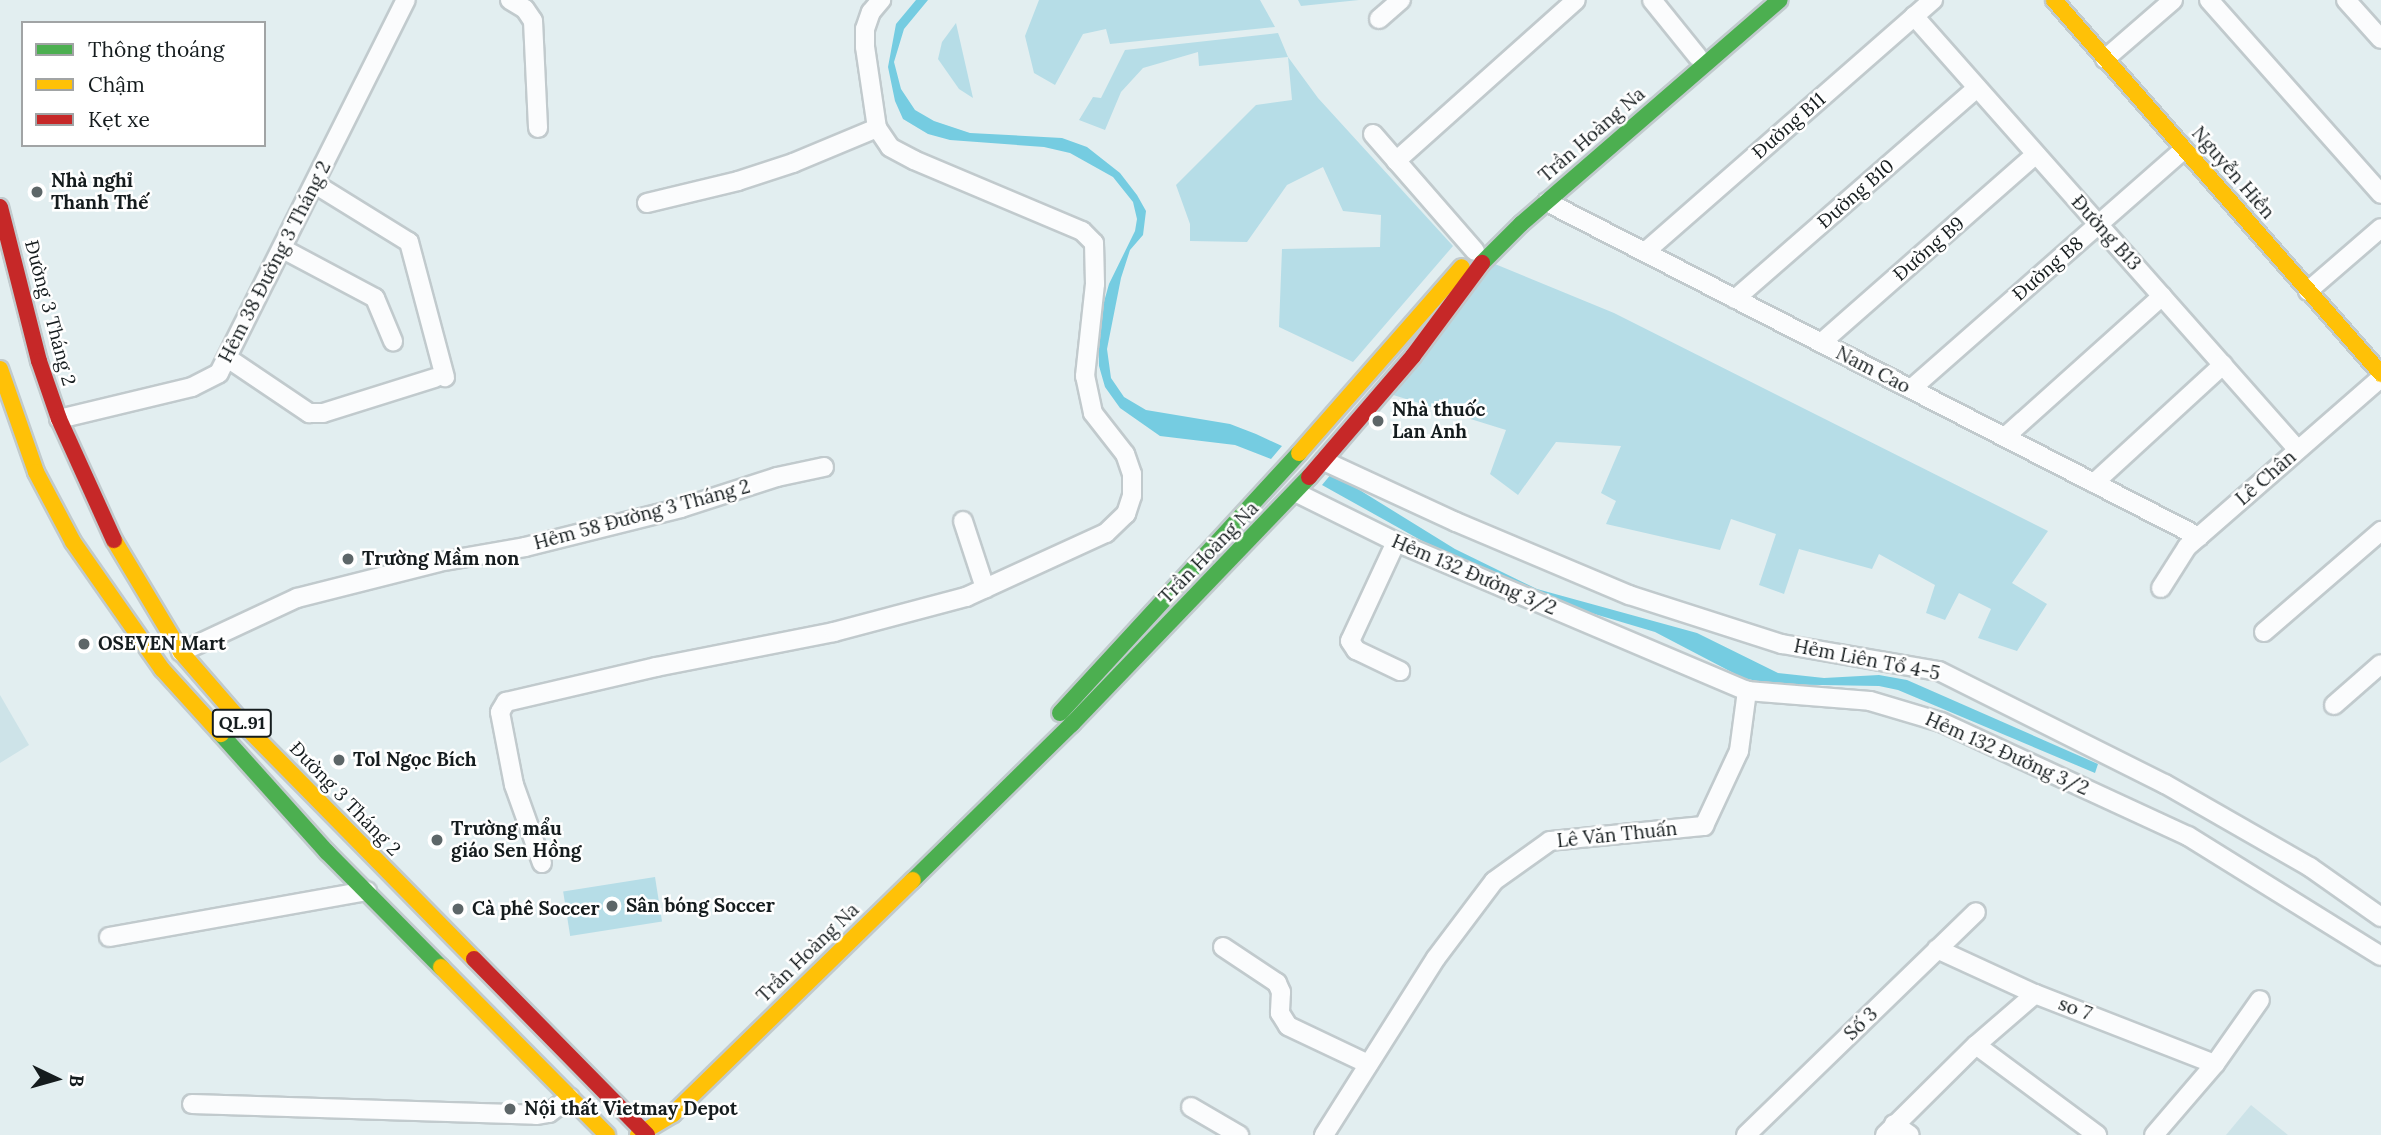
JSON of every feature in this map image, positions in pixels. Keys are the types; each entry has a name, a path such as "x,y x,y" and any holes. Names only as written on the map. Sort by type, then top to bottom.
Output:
{"main road":[{"name":"Trần Hoàng Na","path":"646,1131 661,1103 1066,707 1274,481 1475,251 1522,206 1763,0"},
{"name":"Trần Hoàng Na","path":"646,1131 673,1114 1072,724 1297,493 1413,356 1485,259 1780,0"},
{"name":"Nguyễn Hiền","path":"2054,0 2381,376"},
{"name":"Đường 3 Tháng 2","path":"0,207 39,361 58,419 104,523 181,652 264,746 646,1131"},
{"name":"QL.91","path":"0,369 36,472 73,542 162,669 327,852 607,1135"},
{"path":"1303,448 1324,461"},
{"path":"1274,481 1297,493"}],"street":[{"name":"Hẻm 38 Đường 3 Tháng 2","path":"58,419 207,382 219,373 229,359 406,0"},
{"path":"510,0 525,9 533,22 538,128"},
{"path":"542,863 514,785 500,712 506,702 656,667 834,632 916,611 985,588 1106,533 1126,514 1132,496 1132,474 1125,454 1093,413 1085,376 1096,271 1094,243 1082,231 914,160 890,147 877,128 865,38 871,12 881,0"},
{"path":"1379,19 1401,0"},
{"path":"1396,161 1576,0"},
{"path":"1652,0 1698,57"},
{"name":"Đường B11","path":"1645,252 1933,0"},
{"path":"2105,59 2173,0"},
{"path":"2208,0 2381,194"},
{"path":"2346,0 2381,39"},
{"name":"Đường B13","path":"1914,16 2298,450"},
{"name":"Đường B10","path":"1735,299 1978,88"},
{"path":"647,203 738,181 793,163 877,128"},
{"path":"1373,134 1475,251"},
{"name":"Đường B8","path":"1911,389 2184,149"},
{"name":"Đường B9","path":"1821,343 2036,154"},
{"path":"229,359 303,411 314,414 440,378 410,242 315,184"},
{"name":"Nam Cao","path":"1547,202 2199,537"},
{"path":"2308,291 2381,228"},
{"path":"283,249 375,298 393,341"},
{"path":"2005,437 2162,296"},
{"path":"2094,483 2223,365"},
{"name":"Lê Chân","path":"2161,588 2188,547 2381,376"},
{"name":"Hẻm Liên Tổ 4-5","path":"1324,461 1456,522 1629,595 1782,644 1939,671 2165,784 2310,867 2381,917"},
{"name":"Hẻm 58 Đường 3 Tháng 2","path":"181,652 298,598 439,562 525,547 681,508 777,477 824,467"},
{"name":"Hẻm 132 Đường 3/2","path":"1297,493 1396,542 1747,691 1870,701 1941,722 2188,836 2381,956"},
{"path":"963,521 985,588"},
{"path":"2264,632 2381,531"},
{"path":"1396,542 1350,641 1356,650 1399,671"},
{"path":"2334,705 2381,664"},
{"name":"Lê Văn Thuấn","path":"1324,1135 1436,958 1494,881 1550,841 1704,826 1739,751 1747,691"},
{"path":"109,937 367,891"},
{"name":"Số 3","path":"1756,1132 1976,912"},
{"path":"1223,947 1277,983 1281,992 1280,1013 1288,1026 1368,1064"},
{"name":"so 7","path":"1937,949 2035,994 2215,1064"},
{"path":"1889,1130 1976,1045 2035,994"},
{"path":"2154,1135 2215,1064 2260,1000"},
{"path":"1976,1045 2097,1135"},
{"path":"192,1104 536,1115 549,1113 570,1097"},
{"path":"1191,1107 1239,1135"},
{"path":"1889,1130 1910,1135"}],"shaded area":[{"path":"1039,0 1260,0 1275,27 1110,44 1106,29 1083,34 1055,85 1034,73 1025,36"},
{"path":"1298,0 1359,0 1301,6"},
{"path":"956,23 973,98 959,89 938,59 942,42"},
{"path":"1278,33 1288,57 1199,66 1198,52 1143,68 1121,92 1105,130 1079,120 1093,97 1101,98 1125,50"},
{"path":"1288,57 1318,98 1453,246 1353,362 1279,327 1282,249 1380,247 1381,215 1343,211 1323,167 1287,185 1247,242 1190,241 1190,224 1176,185 1256,105 1292,100"},
{"path":"1495,264 1614,313 2048,531 2012,583 2047,604 2017,651 1978,638 1991,609 1959,593 1945,620 1926,613 1935,585 1879,554 1872,569 1799,549 1784,594 1759,585 1776,534 1731,519 1720,550 1606,524 1616,501 1601,493 1621,446 1556,442 1518,495 1490,474 1506,430 1390,394"},
{"path":"0,695 29,745 0,763"},
{"name":"Sân bóng Soccer","path":"655,877 662,921 570,936 563,892"},
{"path":"2251,1105 2288,1135 2226,1135"}],"water":[{"path":"916,0 928,0 904,29 894,62 901,89 915,110 934,121 970,133 1062,138 1087,147 1120,173 1146,211 1143,235 1130,250 1121,278 1107,349 1111,378 1124,397 1146,410 1230,424 1256,434 1282,446 1271,459 1235,445 1160,436 1120,408 1105,387 1099,366 1098,323 1109,284 1135,231 1137,219 1133,202 1113,177 1070,153 1044,147 950,140 928,134 903,119 895,101 888,67 896,24"},
{"path":"1332,473 1455,549 1537,589 1697,633 1778,673 1824,678 1879,675 1907,680 2098,764 2095,773 1898,690 1879,686 1771,684 1743,678 1655,632 1571,607 1476,571 1322,485"}],"traffic: fast":[{"path":"1482,263 1521,224 1780,0"},
{"path":"1060,713 1299,453"},
{"path":"913,880 1072,724 1309,477"},
{"path":"221,734 327,852 441,967"}],"traffic: slow":[{"path":"2054,0 2381,374"},
{"path":"1299,453 1462,267"},
{"path":"0,369 36,472 73,542 162,669 221,734"},
{"path":"114,540 181,652 246,727 474,959"},
{"path":"638,1135 673,1114 913,880"},
{"path":"441,967 607,1135"}],"traffic: jam":[{"path":"0,207 39,361 59,419 114,540"},
{"path":"1309,477 1413,356 1482,263"},
{"path":"474,959 647,1135"}],"place":[{"name":"Nhà nghỉ Thanh Thế","path":"37,192"},
{"name":"Nhà thuốc Lan Anh","path":"1378,421"},
{"name":"Trường Mầm non","path":"348,559"},
{"name":"OSEVEN Mart","path":"84,644"},
{"name":"Tol Ngọc Bích","path":"339,760"},
{"name":"Trường mẩu giáo Sen Hồng","path":"437,840"},
{"name":"Sân bóng Soccer","path":"612,906"},
{"name":"Cà phê Soccer","path":"458,909"},
{"name":"Nội thất Vietmay Depot","path":"510,1109"}]}
